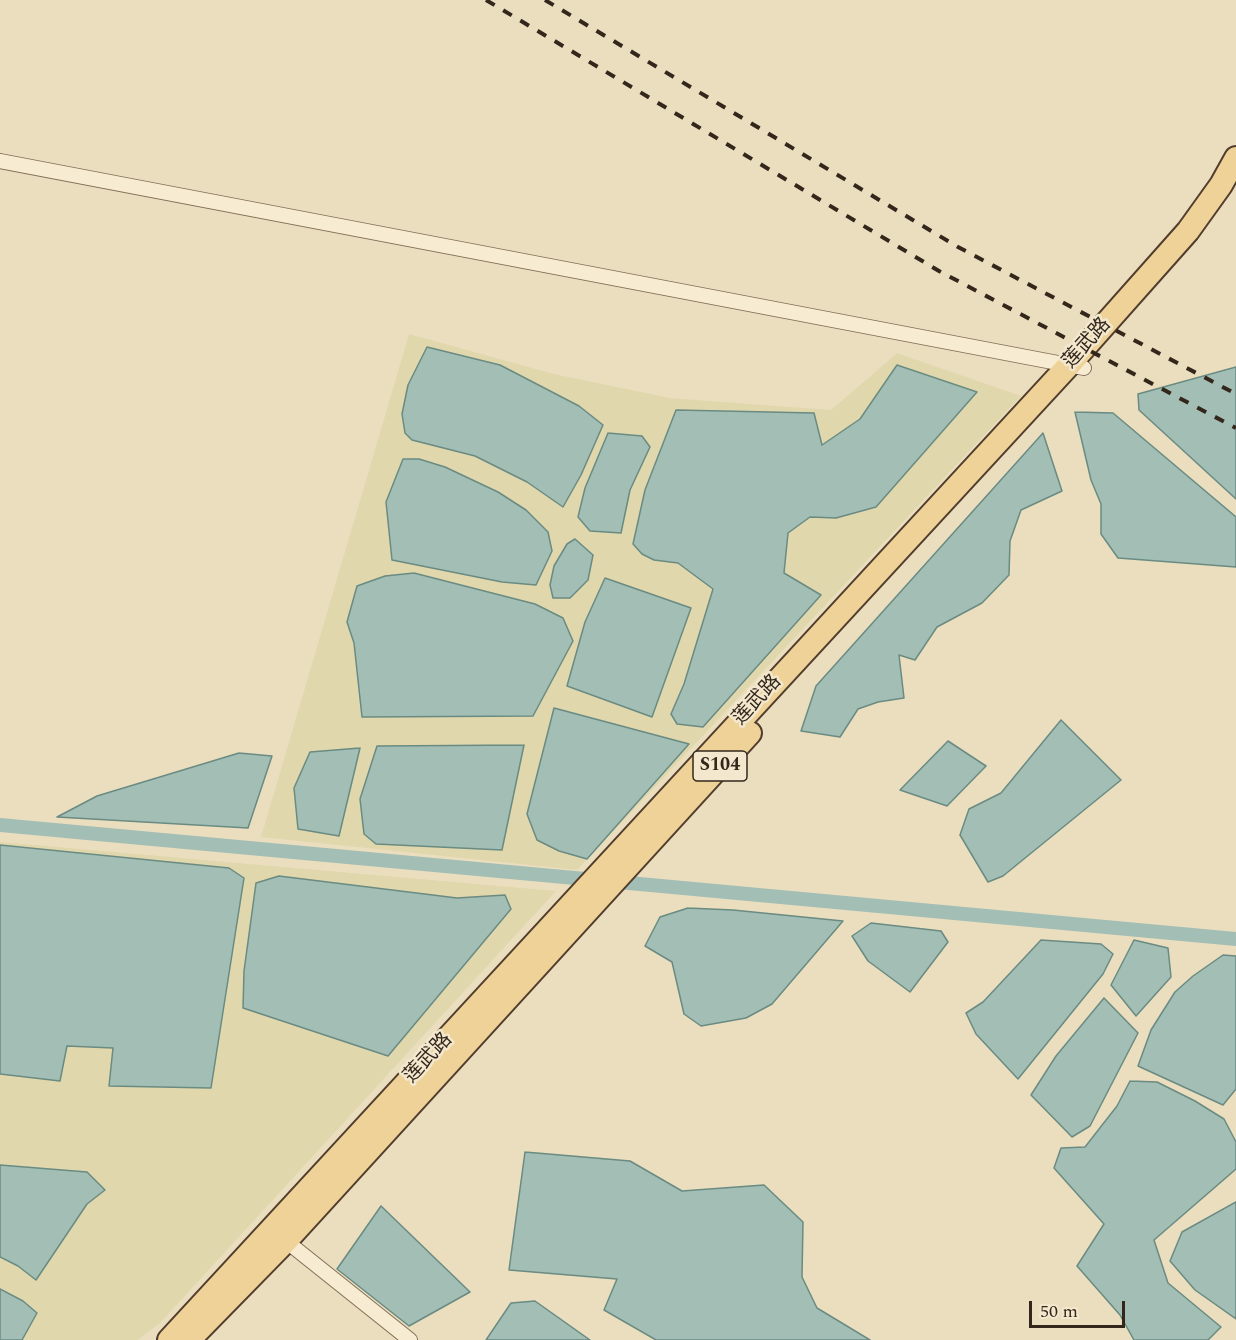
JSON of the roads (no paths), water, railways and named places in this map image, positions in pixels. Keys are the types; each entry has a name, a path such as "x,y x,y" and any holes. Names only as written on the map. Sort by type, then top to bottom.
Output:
{"main road":[{"name":"莲武路","path":"189,1340 286,1241 1076,367 1188,231 1221,185 1236,158"},
{"name":"莲武路","path":"169,1340 1197,238 1236,180"}],"street":[{"path":"0,161 1076,367"},
{"path":"286,1241 410,1340"}],"water":[{"path":"427,347 500,365 579,406 603,425 581,475 563,507 527,482 475,456 412,440 405,433 402,414 408,385"},
{"path":"897,365 977,392 876,507 836,518 810,517 788,533 784,573 821,595 703,727 677,724 671,714 684,684 713,589 678,563 654,560 642,554 633,544 645,490 676,410 814,413 822,445 860,419"},
{"path":"1236,367 1236,499 1139,410 1138,394"},
{"path":"1075,412 1113,413 1236,517 1236,567 1118,558 1101,534 1101,504 1091,480"},
{"path":"608,433 642,436 650,447 630,490 621,533 590,531 578,517 585,488"},
{"path":"1043,433 1062,491 1021,510 1010,541 1009,575 982,603 937,627 915,660 899,655 904,698 878,702 858,709 840,737 801,731 816,686"},
{"path":"403,459 419,459 445,467 498,492 526,510 548,532 552,551 536,585 502,582 392,560 386,502"},
{"path":"575,539 593,555 588,580 570,598 553,598 550,585 554,566 567,544"},
{"path":"414,573 535,604 563,618 573,641 533,716 362,717 354,643 347,622 357,586 385,576"},
{"path":"605,578 691,608 652,717 567,686 585,622"},
{"path":"554,708 689,744 587,859 559,851 537,840 527,814"},
{"path":"1061,720 1121,780 1003,876 988,882 960,835 969,809 1001,793"},
{"path":"948,741 986,766 947,806 900,790"},
{"path":"524,745 502,850 376,844 364,834 360,799 377,746"},
{"path":"360,748 339,836 298,829 294,788 310,752"},
{"path":"239,753 272,756 248,828 57,817 97,796"},
{"path":"0,845 229,868 244,878 211,1088 109,1086 113,1048 67,1046 60,1081 0,1074"},
{"path":"279,876 457,898 505,895 511,909 388,1056 243,1008 244,971 256,883"},
{"path":"688,908 843,921 772,1004 746,1018 701,1026 684,1014 672,962 645,946 660,917"},
{"path":"871,923 941,931 948,942 910,992 868,961 852,936"},
{"path":"1041,940 1101,944 1113,954 1103,974 1018,1079 976,1034 966,1013 983,1002"},
{"path":"1134,940 1168,948 1171,977 1136,1016 1111,985"},
{"path":"1223,955 1236,956 1236,1089 1223,1105 1138,1066 1151,1030 1175,992"},
{"path":"1104,998 1138,1033 1090,1126 1072,1137 1031,1095 1056,1056"},
{"path":"1130,1081 1157,1082 1195,1101 1224,1119 1236,1142 1236,1169 1154,1240 1168,1283 1221,1327 1208,1340 1134,1340 1120,1315 1077,1266 1104,1224 1054,1168 1061,1148 1085,1147 1117,1106"},
{"path":"525,1152 630,1161 682,1191 764,1185 803,1222 802,1277 817,1308 870,1340 656,1340 604,1310 617,1279 509,1270"},
{"path":"0,1165 87,1172 105,1190 87,1204 36,1280 18,1266 0,1257"},
{"path":"1236,1202 1236,1319 1195,1290 1170,1261 1182,1232"},
{"path":"381,1206 470,1292 409,1326 337,1269"},
{"path":"0,1289 23,1301 37,1313 22,1340 0,1340"},
{"path":"535,1301 590,1340 486,1340 511,1303"}],"waterway":[{"path":"0,825 1236,939"}],"railway":[{"path":"486,0 939,271 1236,428"},
{"path":"545,0 958,247 1236,394"}]}
